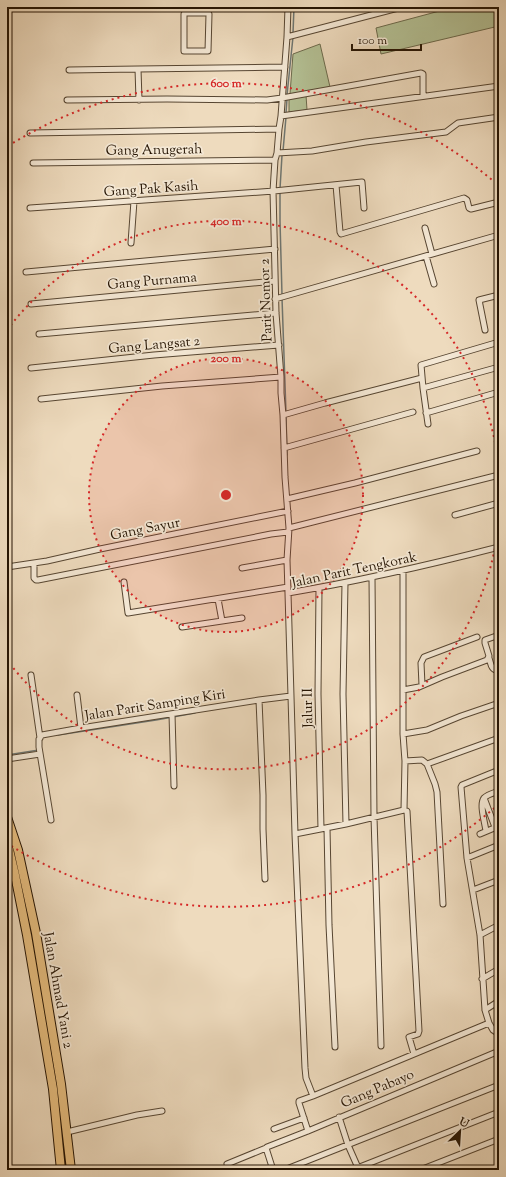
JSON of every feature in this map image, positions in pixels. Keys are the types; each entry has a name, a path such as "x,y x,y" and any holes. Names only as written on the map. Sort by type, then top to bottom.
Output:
{"highway":[{"name":"Jalan Ahmad Yani 2","path":"7,817 18,850 36,933 58,1064 71,1170"},
{"name":"Jalan Ahmad Yani 2","path":"7,841 27,935 53,1089 61,1170"}],"street":[{"path":"7,9 30,7"},
{"name":"Parit Nomor 2","path":"288,7 285,67 281,116 275,160 274,191 275,281 279,298 276,313 288,511 288,590"},
{"path":"287,37 402,7"},
{"path":"197,10 207,12 209,14 208,49 206,51 186,51 183,49 184,14 197,10"},
{"path":"69,70 285,67"},
{"path":"138,69 139,100"},
{"path":"67,100 267,100 421,73 423,74 423,96"},
{"path":"281,116 499,86"},
{"path":"277,153 312,151 366,142 446,132 458,123 499,117"},
{"path":"30,133 279,129"},
{"name":"Gang Anugerah","path":"33,163 275,160"},
{"name":"Gang Pak Kasih","path":"30,208 274,191 363,182 364,208"},
{"path":"336,185 341,234 464,198 467,200 469,208 499,202"},
{"path":"131,243 134,201"},
{"path":"424,228 432,254"},
{"path":"279,298 499,235"},
{"path":"26,272 275,250"},
{"path":"426,256 434,284"},
{"name":"Gang Purnama","path":"31,304 275,281"},
{"path":"485,330 479,300 499,296"},
{"path":"39,334 276,313"},
{"path":"428,424 421,365 499,342"},
{"name":"Gang Langsat 2","path":"31,368 279,345"},
{"path":"423,388 499,368"},
{"path":"41,399 162,386 281,377"},
{"path":"283,415 422,378"},
{"path":"426,413 499,392"},
{"path":"284,448 413,412"},
{"path":"287,499 477,451"},
{"path":"34,564 34,578 38,580 271,534 499,475"},
{"path":"455,515 499,503"},
{"name":"Gang Sayur","path":"7,567 34,564 288,511"},
{"name":"Jalan Parit Tengkorak","path":"313,1096 306,1078 305,1068 295,834 288,590 319,588 345,583 403,571 499,547"},
{"path":"242,568 287,560"},
{"path":"403,571 403,734 405,761 404,810"},
{"path":"372,577 374,817 381,1046"},
{"path":"124,582 128,613 288,590"},
{"path":"345,583 343,694 346,824"},
{"name":"Jalur II","path":"319,588 318,694 335,1047"},
{"path":"218,599 222,621"},
{"path":"182,627 242,618"},
{"path":"499,635 485,640 489,658 494,670 499,670"},
{"path":"422,685 421,662 424,657 477,637"},
{"path":"403,690 415,688 489,658"},
{"path":"31,675 40,738 40,750 51,820"},
{"path":"77,695 81,728"},
{"name":"Jalan Parit Samping Kiri","path":"40,738 44,734 172,717 259,700 291,696"},
{"path":"259,700 263,795 264,879"},
{"path":"403,734 427,730 499,703"},
{"path":"172,717 174,786"},
{"path":"427,764 499,738"},
{"path":"7,759 40,750"},
{"path":"405,761 422,760 427,764 435,784 437,792 443,904"},
{"path":"497,1032 493,1030 489,1023 485,1010 480,935 467,858 461,786 499,770"},
{"path":"486,831 481,803 488,795 499,791"},
{"path":"480,834 497,826 484,798"},
{"path":"295,834 346,824 404,810"},
{"path":"404,810 408,812 419,1030 418,1034 409,1037 414,1054"},
{"path":"467,858 499,845"},
{"path":"473,890 499,880"},
{"path":"480,935 499,925"},
{"path":"482,979 499,969"},
{"path":"485,1010 499,1001"},
{"path":"308,1131 299,1102 300,1101 489,1023"},
{"name":"Gang Pabayo","path":"227,1164 499,1051"},
{"path":"284,1170 499,1085"},
{"path":"67,1132 137,1115 162,1111"},
{"path":"352,1170 358,1169 499,1112"},
{"path":"339,1117 358,1169"},
{"path":"274,1129 304,1118"},
{"path":"420,1170 499,1139"},
{"path":"266,1148 273,1170"}],"green space":[{"path":"447,7 499,7 499,26 381,54 376,28 447,9"},
{"path":"320,44 330,87 290,94 293,54"},
{"path":"306,95 307,110 289,112 289,99"}],"waterway":[{"path":"293,33 294,7"},
{"path":"287,95 293,37"},
{"path":"286,113 287,99"},
{"path":"283,151 286,117"},
{"path":"280,189 282,155"},
{"path":"280,193 282,295"},
{"path":"282,298 286,413"},
{"path":"286,416 287,455"},
{"path":"58,735 195,713"},
{"path":"7,755 39,750"}]}
